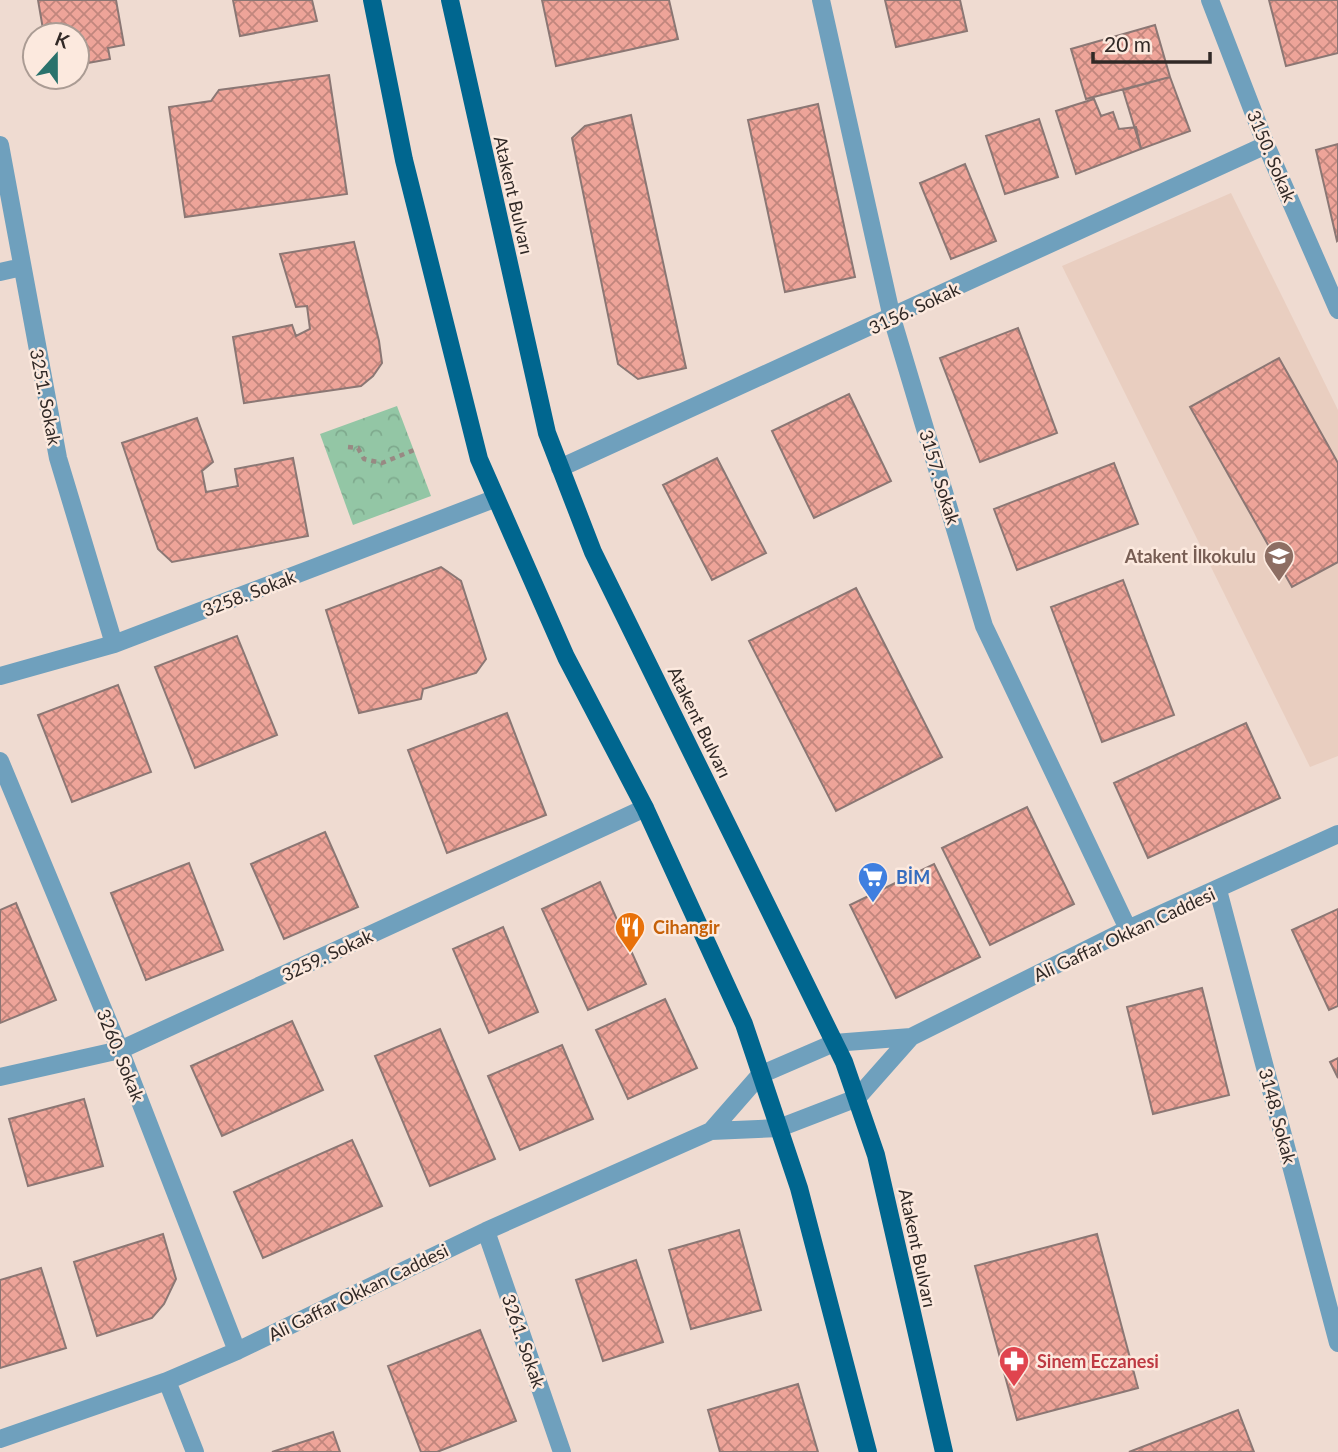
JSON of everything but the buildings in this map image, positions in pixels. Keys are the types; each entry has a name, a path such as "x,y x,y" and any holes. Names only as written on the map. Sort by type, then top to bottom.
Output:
{"main road":[{"path":"372,0 408,173 479,459 494,499 566,657 645,808 744,1024 799,1188 868,1452"},
{"name":"Atakent Bulvarı","path":"450,0 547,433 593,552 834,1043 857,1098 876,1155 944,1452"}],"street":[{"name":"3157. Sokak","path":"821,0 892,318 984,626 1128,929"},
{"name":"3150. Sokak","path":"1210,0 1266,145 1332,282 1338,310"},
{"name":"3251. Sokak","path":"0,145 58,458 114,645"},
{"name":"3156. Sokak","path":"561,468 1266,145"},
{"path":"0,272 22,267"},
{"name":"3258. Sokak","path":"0,676 114,645 494,499"},
{"name":"3260. Sokak","path":"0,761 120,1050 237,1351"},
{"name":"3259. Sokak","path":"0,1077 120,1050 645,808"},
{"name":"Ali Gaffar Okkan Caddesi","path":"711,1131 760,1075 834,1043 911,1037 1128,929 1338,834"},
{"name":"3148. Sokak","path":"1218,890 1338,1343"},
{"name":"Ali Gaffar Okkan Caddesi","path":"0,1439 167,1381 237,1351 486,1231 711,1131 779,1128 857,1098 911,1037"},
{"name":"3261. Sokak","path":"486,1231 562,1452"},
{"path":"167,1381 195,1452"}],"path":[{"path":"348,447 358,448 364,459 382,464 414,450"}],"shaded area":[{"name":"Atakent İlkokulu","path":"1231,193 1338,410 1338,756 1310,767 1062,266"}],"green space":[{"path":"397,406 431,496 353,525 320,434"}],"place":[{"name":"Atakent İlkokulu","path":"1279,583"},
{"name":"BİM","path":"873,904"},
{"name":"Cihangir","path":"630,954"},
{"name":"Sinem Eczanesi","path":"1014,1388"}]}
